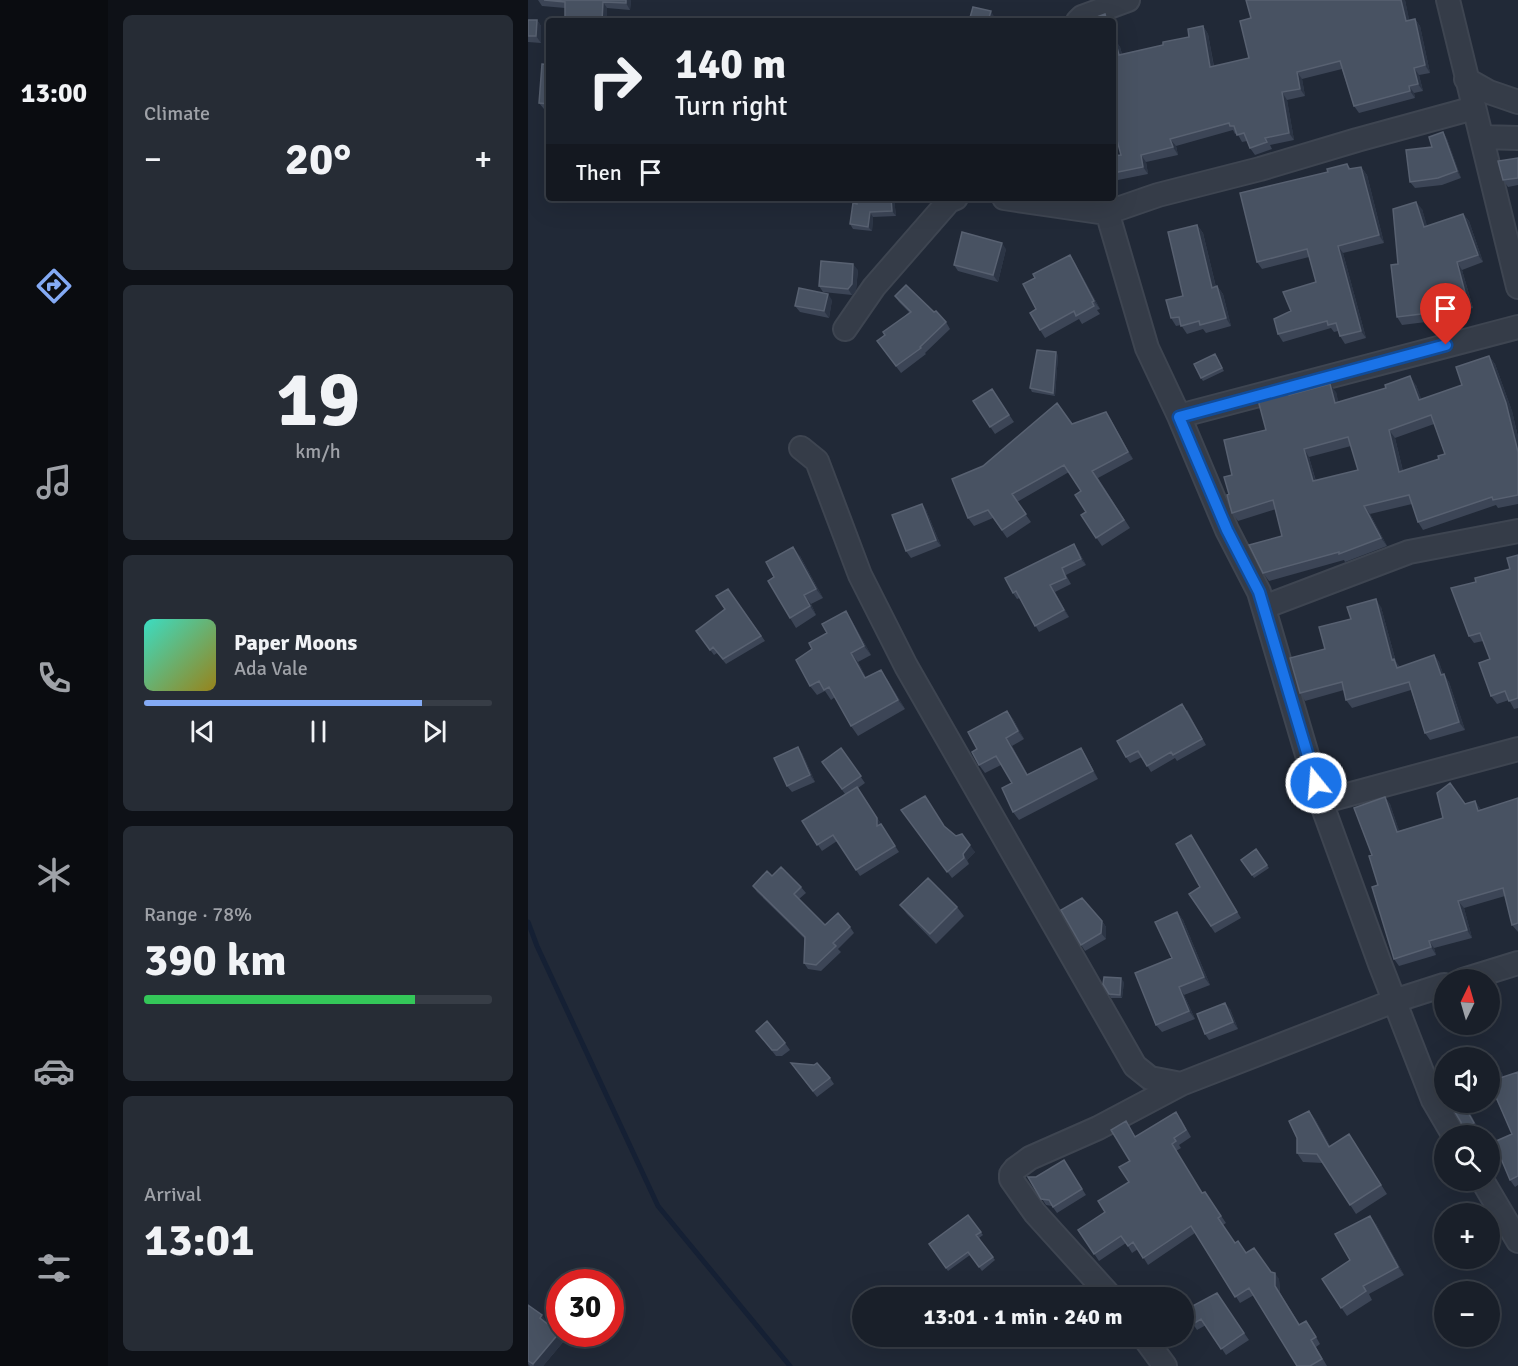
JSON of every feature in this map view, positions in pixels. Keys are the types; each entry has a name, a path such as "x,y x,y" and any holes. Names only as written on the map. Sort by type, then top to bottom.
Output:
{"street":[{"path":"1081,18 1128,0"},
{"path":"1448,0 1518,287"},
{"path":"1466,79 1489,92 1518,102"},
{"path":"1048,201 1105,205 1158,195 1260,169 1474,108"},
{"path":"1482,137 1518,138"},
{"path":"845,329 858,313 873,287 949,201"},
{"path":"1105,205 1147,348 1227,530 1259,592 1321,802 1433,1100 1448,1125"},
{"path":"1179,417 1518,327"},
{"path":"801,448 817,461 861,575 906,666 1135,1066 1149,1078 1181,1084"},
{"path":"1264,607 1409,552 1518,531"},
{"path":"1321,802 1518,749"},
{"path":"1499,969 1518,963"},
{"path":"1102,1287 1035,1213 1011,1179 1011,1174 1030,1158 1098,1128 1181,1084 1394,1000 1434,988"},
{"path":"1489,1191 1518,1239"},
{"path":"1151,1347 1165,1366"}],"building":[{"path":"544,0 626,0 626,3 603,2 602,18 565,18 565,2"},
{"path":"1246,0 1401,0 1406,21 1415,19 1425,65 1414,68 1418,84 1409,86 1410,91 1354,106 1340,61 1297,72 1300,89 1282,92 1289,133 1265,138 1267,142 1250,148 1244,133 1237,135 1234,126 1230,126 1229,123 1170,139 1173,147 1141,155 1143,167 1116,172 1116,156 1121,155 1116,136 1116,44 1119,55 1189,37 1188,29 1203,26 1210,67 1249,58 1240,21 1251,18"},
{"path":"973,7 991,11 989,18 970,18"},
{"path":"1105,14 1106,18 1094,18"},
{"path":"528,20 537,20 536,36 528,36"},
{"path":"542,64 546,65 546,104 539,103"},
{"path":"1443,132 1457,171 1438,178 1410,182 1406,150 1432,147 1429,137"},
{"path":"1518,158 1518,178 1503,180 1498,161"},
{"path":"1347,164 1349,169 1361,167 1379,235 1338,246 1361,331 1340,336 1336,323 1328,325 1327,321 1278,334 1274,319 1291,311 1283,292 1316,282 1307,249 1257,262 1240,193 1328,172 1327,169"},
{"path":"858,201 891,201 892,211 870,212 868,227 850,224 853,203 857,204"},
{"path":"1416,202 1424,227 1463,214 1478,255 1457,262 1467,300 1421,314 1397,317 1391,265 1398,264 1393,209"},
{"path":"1197,225 1212,288 1217,286 1226,318 1200,325 1199,321 1181,326 1179,317 1171,318 1166,300 1183,296 1168,232"},
{"path":"962,232 1002,243 993,275 954,265"},
{"path":"1070,255 1094,301 1092,302 1094,306 1076,316 1074,311 1040,330 1030,313 1036,309 1023,284 1035,278 1033,274"},
{"path":"821,261 853,264 852,284 848,289 819,286"},
{"path":"906,285 946,322 921,348 896,366 877,341 885,335 883,332 911,312 895,296"},
{"path":"799,288 828,294 824,311 795,306"},
{"path":"1037,350 1056,352 1053,393 1030,388"},
{"path":"1215,354 1222,368 1201,378 1194,364"},
{"path":"1489,356 1506,403 1518,452 1518,495 1493,500 1492,497 1418,522 1409,495 1364,506 1381,538 1339,554 1339,552 1263,573 1249,545 1282,536 1273,500 1232,513 1224,477 1232,475 1224,440 1266,430 1258,400 1288,392 1289,395 1330,384 1335,403 1386,388 1385,385 1410,376 1419,400 1462,385 1456,367","holes":["1431,415 1445,454 1438,456 1439,459 1399,472 1389,430","1348,437 1358,470 1313,481 1304,449"]},
{"path":"992,389 1009,415 990,427 973,401"},
{"path":"1057,403 1072,424 1106,412 1128,452 1092,471 1124,520 1096,538 1081,515 1086,512 1075,495 1081,491 1064,465 1012,494 1026,514 1002,530 988,510 968,518 952,479 983,466"},
{"path":"922,504 936,540 906,551 892,515"},
{"path":"1074,544 1081,559 1062,568 1066,578 1050,585 1064,610 1035,626 1016,591 1013,593 1005,578"},
{"path":"793,547 816,589 804,595 810,606 790,618 768,581 774,577 766,562"},
{"path":"1518,555 1518,698 1509,701 1505,691 1491,696 1479,663 1490,659 1480,633 1469,636 1451,588 1476,582 1475,578 1510,569 1507,558"},
{"path":"728,589 761,636 723,659 713,647 710,650 696,631 725,609 716,596"},
{"path":"1376,599 1392,660 1394,659 1397,668 1434,655 1441,675 1444,674 1459,722 1425,733 1409,682 1346,700 1342,682 1300,693 1290,658 1325,649 1319,627 1351,619 1347,607"},
{"path":"846,611 864,646 851,653 865,678 881,670 898,700 851,726 829,687 824,690 819,681 810,686 796,660 812,649 809,643 827,633 822,624"},
{"path":"1182,704 1202,739 1173,755 1171,752 1147,766 1138,751 1126,757 1117,741"},
{"path":"1007,711 1018,731 1006,738 1027,775 1081,748 1093,771 1013,812 1002,788 1012,783 996,756 979,765 972,752 977,749 968,732"},
{"path":"798,747 810,775 787,786 774,758"},
{"path":"841,748 861,776 842,789 822,762"},
{"path":"1450,783 1465,804 1475,801 1478,811 1518,798 1518,923 1512,925 1503,888 1458,901 1467,930 1429,941 1431,947 1394,959 1372,887 1378,885 1369,856 1372,855 1354,808 1385,797 1397,832 1443,818 1437,793"},
{"path":"857,787 877,818 877,826 881,824 895,846 856,870 833,835 817,845 802,821"},
{"path":"925,796 944,826 956,836 962,834 970,845 963,854 964,858 947,872 901,810"},
{"path":"1191,835 1237,912 1211,926 1189,894 1200,887 1176,844"},
{"path":"1256,849 1267,865 1252,875 1241,860"},
{"path":"781,867 801,887 794,894 825,925 838,913 850,927 833,943 836,946 816,965 804,963 805,937 753,886 767,871 772,876"},
{"path":"928,878 957,907 930,934 900,905"},
{"path":"1082,898 1102,921 1101,933 1081,945 1061,910"},
{"path":"1177,912 1204,977 1179,987 1189,1011 1156,1025 1135,973 1172,958 1155,922"},
{"path":"1104,977 1121,978 1120,995 1109,994 1103,984"},
{"path":"1225,1003 1233,1022 1205,1034 1197,1014"},
{"path":"767,1021 785,1043 777,1050 772,1050 756,1031"},
{"path":"791,1063 814,1065 817,1063 830,1078 813,1091"},
{"path":"1518,1072 1518,1176 1510,1180 1500,1156 1500,1139 1512,1134 1500,1106 1500,1078"},
{"path":"1309,1111 1329,1147 1349,1134 1381,1185 1350,1205 1317,1154 1297,1153 1297,1138 1289,1121"},
{"path":"1176,1112 1186,1130 1174,1138 1176,1141 1172,1144 1202,1193 1205,1192 1221,1216 1218,1218 1235,1243 1238,1241 1246,1253 1254,1248 1271,1272 1275,1273 1275,1286 1299,1325 1306,1321 1316,1337 1311,1340 1322,1359 1310,1366 1297,1366 1249,1288 1235,1297 1191,1226 1143,1258 1133,1242 1128,1246 1121,1236 1094,1254 1078,1230 1105,1212 1098,1201 1129,1182 1119,1167 1130,1161 1111,1130 1126,1121 1135,1137"},
{"path":"1456,1113 1468,1113 1474,1123 1461,1125"},
{"path":"1064,1160 1082,1189 1053,1207 1049,1200 1041,1199 1028,1177 1036,1177"},
{"path":"968,1215 981,1232 976,1235 993,1257 979,1267 968,1252 946,1268 929,1244"},
{"path":"1370,1216 1398,1267 1363,1286 1366,1291 1341,1308 1322,1279 1350,1260 1335,1234"},
{"path":"1217,1293 1244,1333 1221,1349 1201,1319 1194,1323 1194,1305"},
{"path":"528,1305 542,1315 540,1318 546,1323 547,1347 533,1364 528,1361"}],"waterway":[{"path":"528,922 537,946 658,1206 790,1366"}],"route":[{"path":"1316,783 1259,592 1227,530 1179,417 1446,345"}]}
